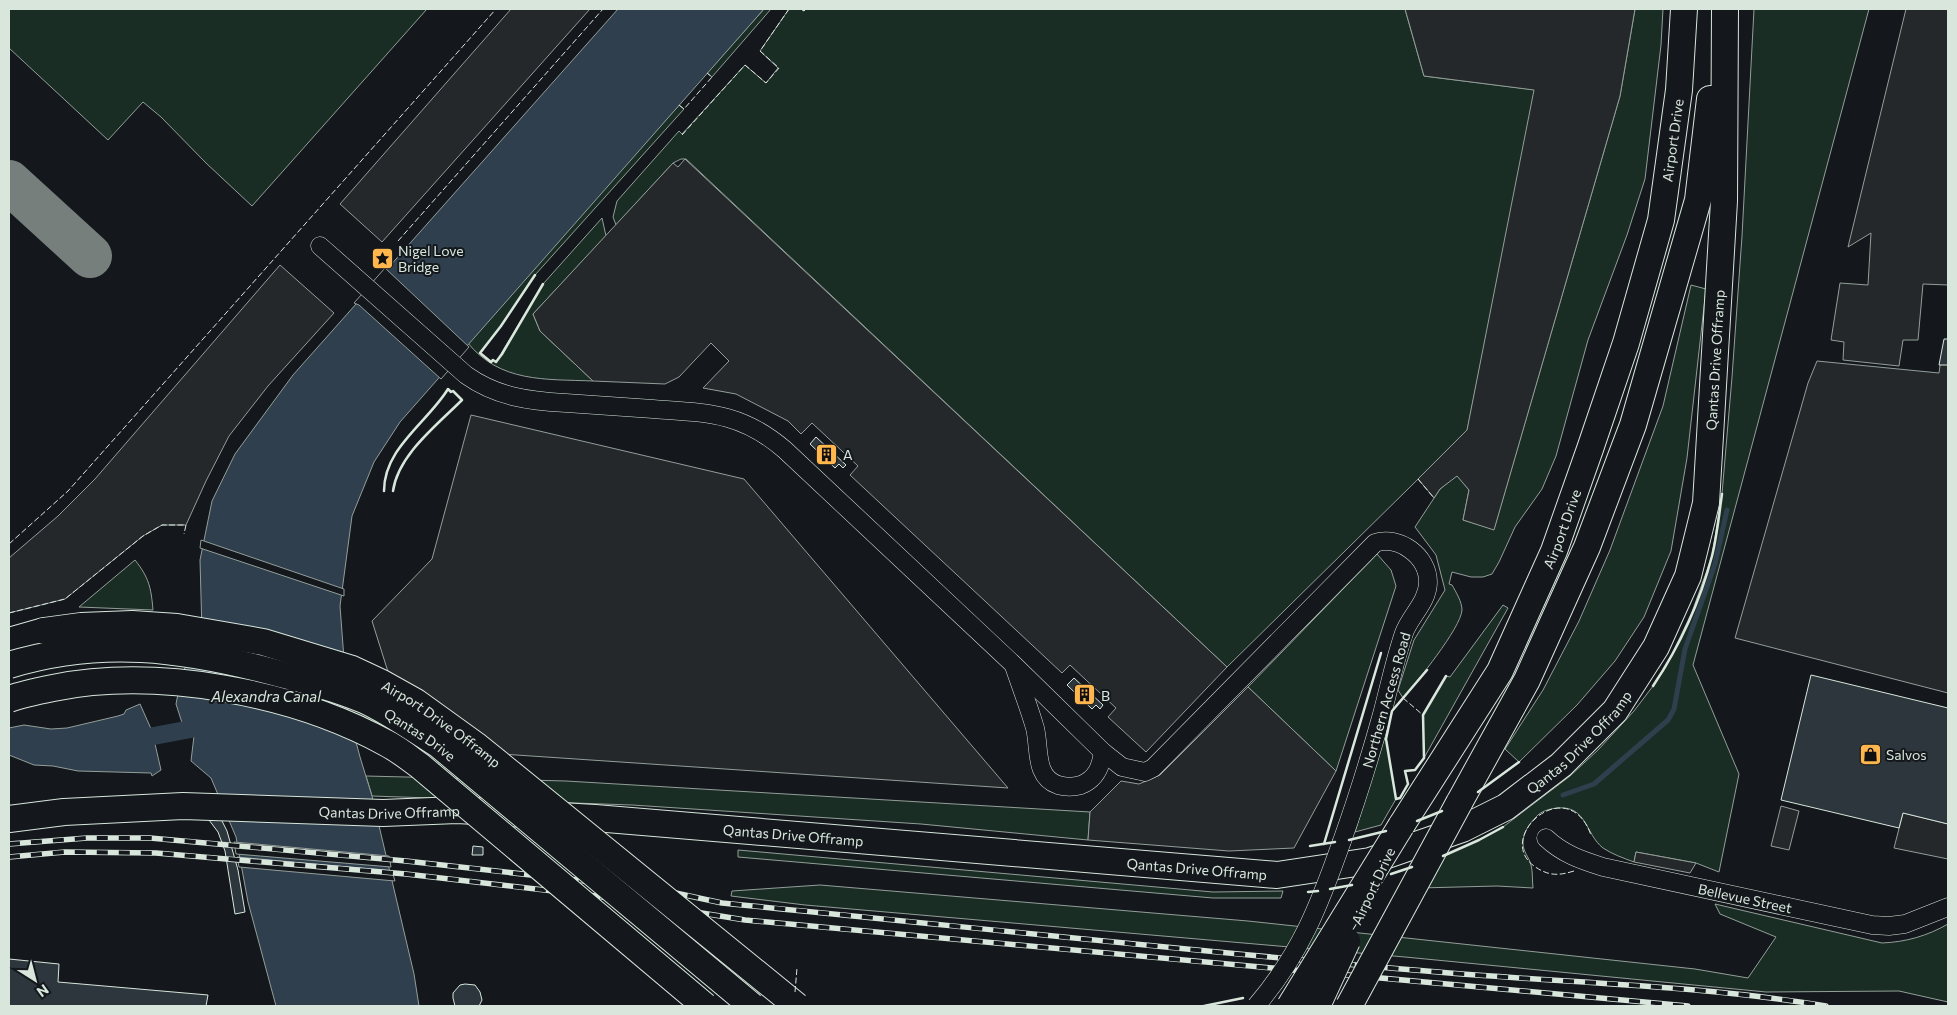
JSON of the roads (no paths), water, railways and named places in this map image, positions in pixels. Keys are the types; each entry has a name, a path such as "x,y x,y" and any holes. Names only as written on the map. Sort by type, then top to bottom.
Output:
{"highway":[{"name":"Airport Drive","path":"1317,1006 1401,826 1500,670 1554,551 1626,343 1661,220 1679,90 1684,9"},
{"name":"Airport Drive","path":"1349,1006 1527,680 1587,547 1634,425 1698,200 1721,9"},
{"name":"Qantas Drive Offramp","path":"9,820 64,812 183,806 383,813 457,810 595,818 1277,875 1370,861 1462,829 1506,807 1562,765 1615,711 1656,647 1688,576 1706,503 1724,201 1726,9"},
{"name":"Airport Drive Offramp","path":"9,641 44,631 81,626 132,624 177,626 263,642 352,669 416,702 477,746 797,1006"},
{"name":"Qantas Drive","path":"9,665 50,654 86,649 152,649 222,658 312,682 364,701 403,722 439,745 752,1006"},
{"name":"Qantas Drive","path":"9,699 21,694 76,683 128,680 170,682 238,691 305,709 358,729 387,743 420,766 705,1006"},
{"path":"1290,1006 1401,826"}],"street":[{"name":"Northern Access Road","path":"320,246 457,367 485,387 516,398 710,413 740,422 763,433 784,450 1013,664 1103,752 1122,767 1145,772 1153,768 1375,543 1392,541 1421,559 1428,582 1422,602 1404,632 1364,777 1323,895 1306,934 1288,964 1256,1006"},
{"path":"1013,664 1035,729 1040,763 1046,777 1060,786 1082,785 1099,770 1103,752"},
{"name":"Bellevue Street","path":"1546,838 1557,849 1573,858 1603,867 1872,924 1889,926 1905,924 1948,907"}],"water":[{"name":"Alexandra Canal","path":"618,9 764,9 400,422 374,462 352,516 340,606 348,712 372,796 414,974 419,1006 276,1006 248,902 236,837 211,778 191,761 194,736 184,729 176,704 182,674 202,632 200,560 212,501 235,454 293,375"},
{"path":"140,704 152,731 161,770 152,776 151,773 78,771 53,766 34,765 9,755 9,728 24,725 51,729 67,728 118,716"}],"waterway":[{"path":"1563,795 1594,784 1668,720 1674,709 1685,649 1715,564 1727,510"},
{"path":"132,740 207,726"}],"railway":[{"path":"9,844 87,838 150,838 406,861 657,889 722,903 1348,964 1486,976 1730,993 1826,1006"},
{"path":"9,857 65,852 156,853 406,874 596,896 745,920 1688,1006"}],"place":[{"name":"Nigel Love Bridge","path":"382,258"},
{"name":"A","path":"827,454"},
{"name":"B","path":"1085,695"},
{"name":"Salvos","path":"1870,754"}]}
